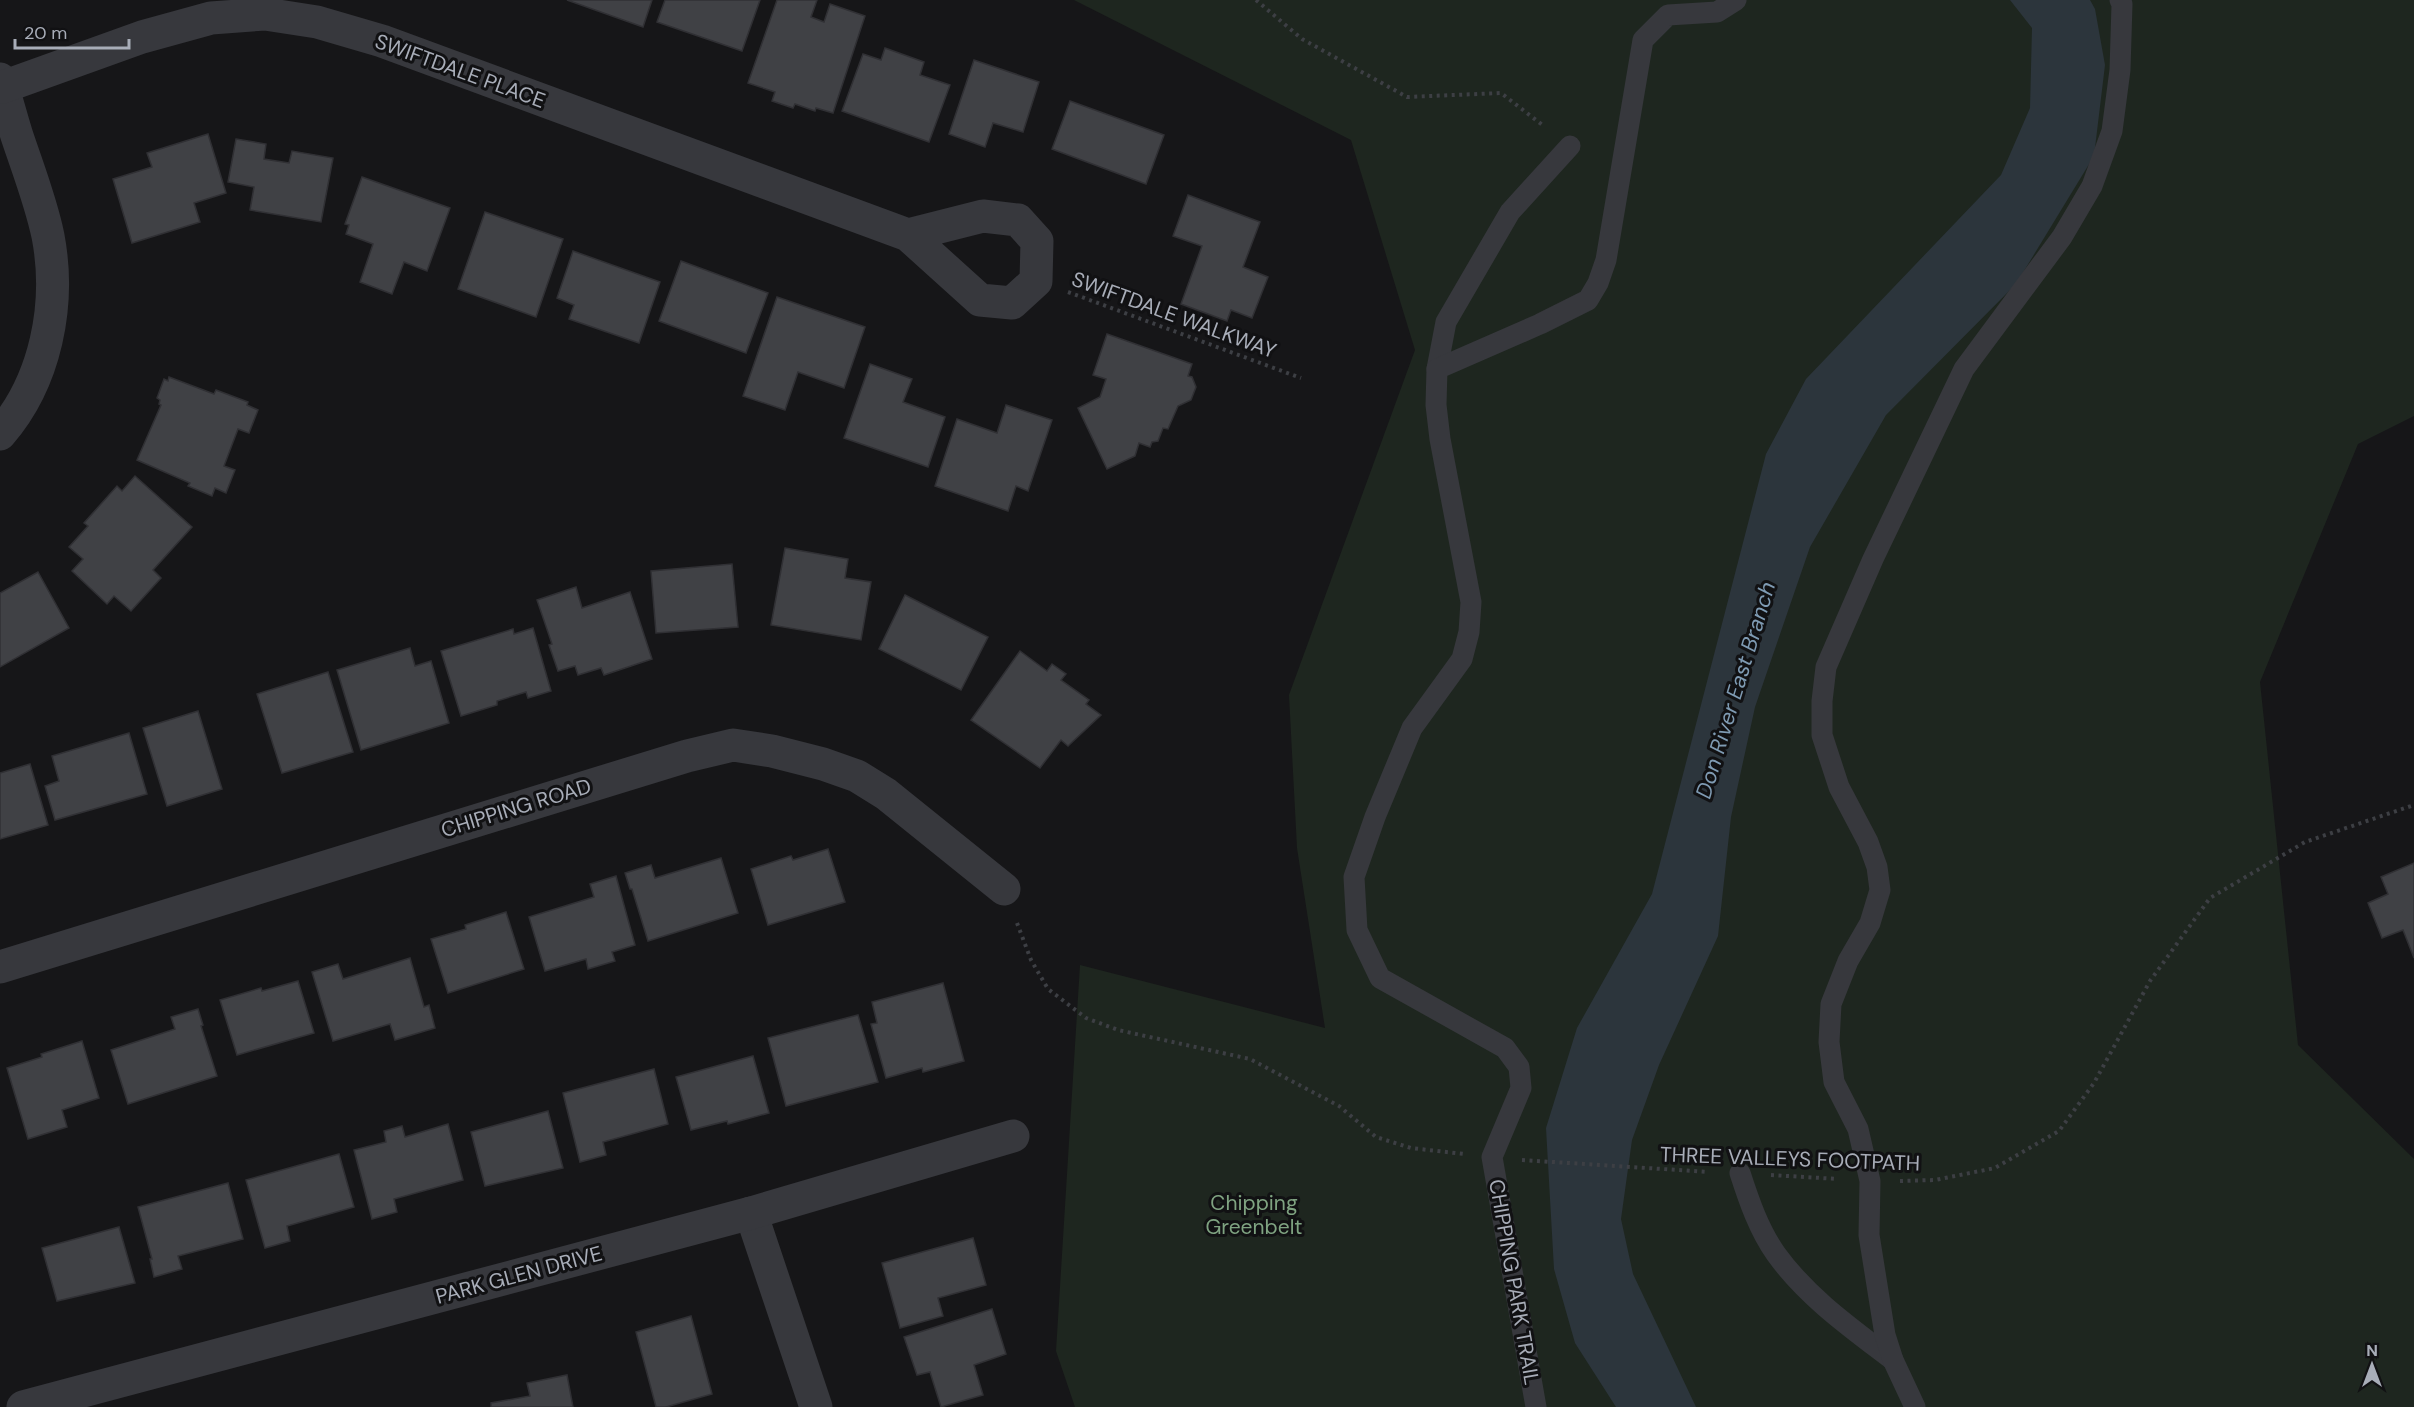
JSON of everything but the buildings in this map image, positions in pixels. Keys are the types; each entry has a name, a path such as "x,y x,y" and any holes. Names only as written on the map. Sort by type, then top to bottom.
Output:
{"street":[{"name":"SWIFTDALE PLACE","path":"1,83 142,37 211,18 265,14 317,22 382,41 908,235 980,300 1012,303 1036,280"},
{"path":"0,434 15,417 32,383 46,341 53,290 48,237 1,83"},
{"path":"908,235 983,216 1018,220 1037,241 1036,280"},
{"name":"CHIPPING ROAD","path":"0,968 687,756 733,745 792,756 857,776 894,800 1004,889"},
{"name":"PARK GLEN DRIVE","path":"23,1407 752,1213 1013,1136"},
{"path":"752,1213 816,1407"}],"lane":[{"path":"1437,369 1540,324 1588,300 1598,283 1606,260 1643,40 1668,15 1717,12 1736,0"},
{"path":"1915,1407 1893,1359 1886,1335 1876,1287 1869,1235 1870,1182 1858,1129 1834,1082 1828,1042 1831,1004 1848,961 1870,923 1880,890 1877,867 1868,842 1839,787 1822,735 1822,701 1826,667 1873,559 1964,369 2062,237 2092,186 2112,131 2120,70 2121,1"},
{"path":"1492,1157 1521,1088 1519,1067 1505,1048 1380,978 1357,930 1354,877 1375,817 1412,728 1462,659 1469,632 1471,602 1436,405 1437,369 1446,322 1510,212 1570,146"},
{"name":"CHIPPING PARK TRAIL","path":"1492,1157 1536,1407"},
{"path":"1740,1173 1750,1206 1776,1253 1812,1295 1893,1359"}],"path":[{"path":"1256,0 1302,39 1407,98 1501,93 1570,146"},
{"name":"SWIFTDALE WALKWAY","path":"1036,280 1301,378"},
{"name":"THREE VALLEYS FOOTPATH","path":"1519,1159 1870,1182 1935,1180 1995,1168 2059,1131 2094,1083 2151,981 2210,898 2305,842 2414,804"},
{"path":"1004,889 1039,975 1048,989 1080,1014 1118,1030 1250,1059 1339,1106 1376,1137 1411,1148 1492,1157"}],"green space":[{"name":"Chipping Greenbelt","path":"1074,0 2414,0 2414,416 2358,444 2260,682 2298,1045 2414,1159 2414,1407 1075,1407 1056,1351 1080,965 1325,1028 1297,848 1289,695 1415,350 1351,140"}],"water":[{"name":"Don River East Branch","path":"2010,0 2090,0 2095,9 2105,65 2094,156 2016,284 1886,415 1810,547 1755,707 1731,817 1718,936 1659,1065 1632,1140 1621,1219 1633,1274 1696,1407 1616,1407 1575,1343 1554,1269 1546,1128 1577,1028 1652,894 1766,454 1806,379 2001,175 2030,108 2032,28"}]}
